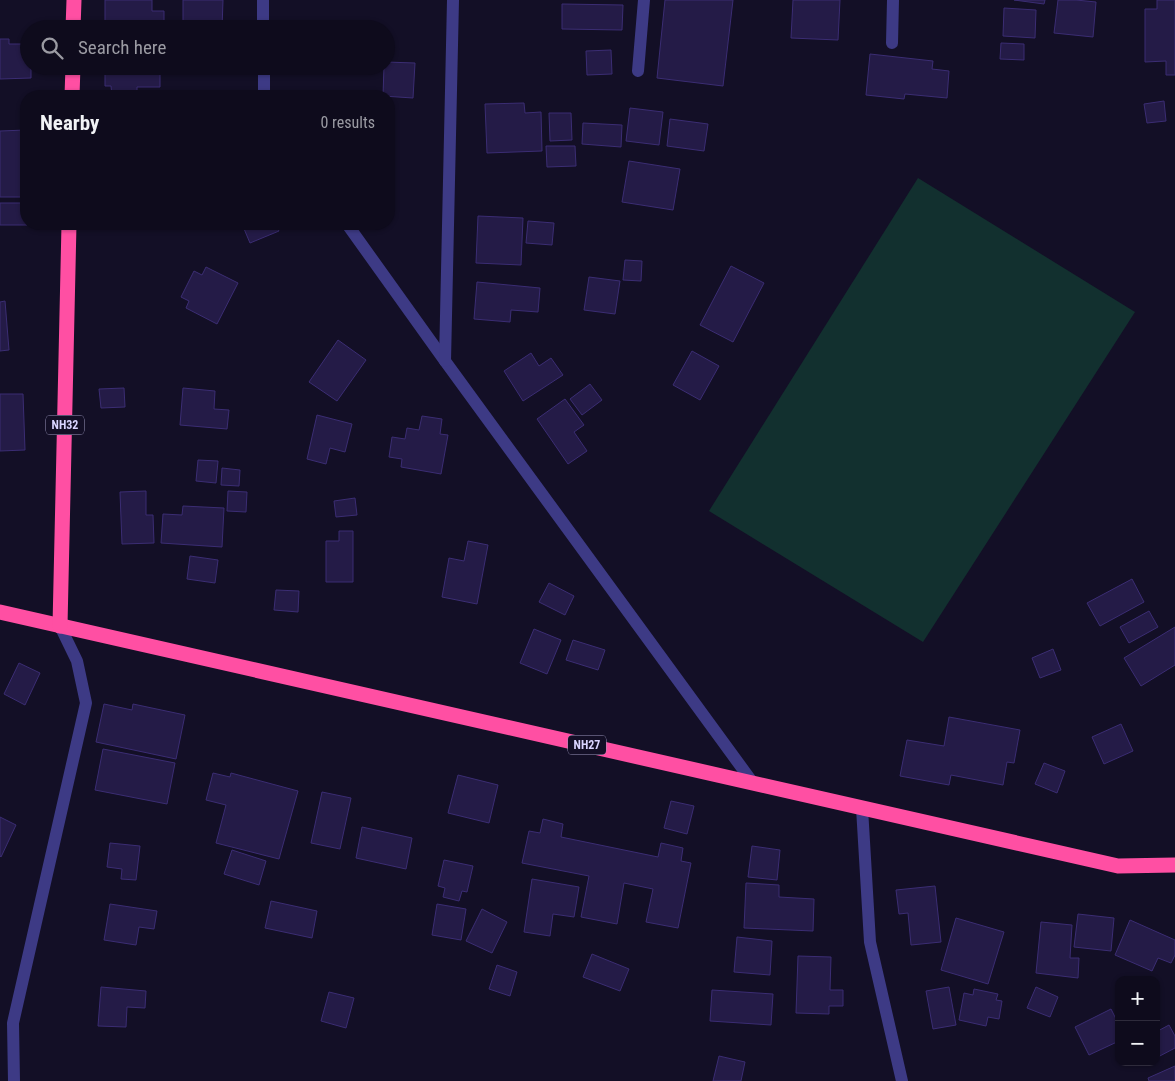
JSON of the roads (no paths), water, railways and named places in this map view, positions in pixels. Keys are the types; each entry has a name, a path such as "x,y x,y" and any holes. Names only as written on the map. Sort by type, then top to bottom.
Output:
{"highway":[{"path":"73,20 74,0"},
{"path":"72,75 72,90"},
{"name":"NH32","path":"60,626 69,230"},
{"name":"NH27","path":"0,612 1118,866 1175,866"}],"street":[{"path":"263,0 263,20"},
{"path":"445,361 454,0"},
{"path":"638,71 644,0"},
{"path":"892,43 893,0"},
{"path":"264,75 264,90"},
{"path":"351,230 753,783"},
{"path":"17,1080 13,1023 86,703 77,661 60,626"},
{"path":"862,808 870,942 902,1081"}]}
